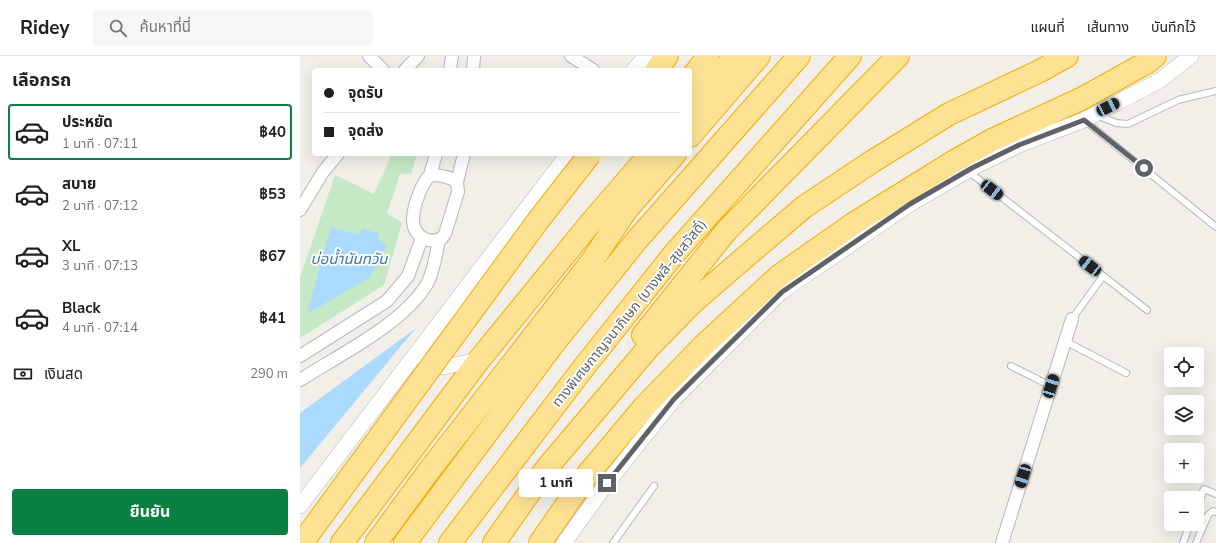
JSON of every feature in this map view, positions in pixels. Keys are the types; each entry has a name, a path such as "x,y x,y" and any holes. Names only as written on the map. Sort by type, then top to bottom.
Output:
{"highway":[{"path":"658,68 667,56"},
{"path":"692,77 708,56"},
{"path":"692,106 735,56"},
{"path":"692,134 759,56"},
{"path":"405,543 551,347 636,241 799,56"},
{"name":"ทางพิเศษกาญจนาภิเษก (บางพลี-สุขสวัสดิ์)","path":"450,543 586,365 674,254 850,56"},
{"path":"494,543 601,390 727,230 898,56"},
{"path":"546,469 649,348 675,320 691,304 804,207 873,161 949,114 1040,71 1067,56"},
{"path":"540,543 587,475 644,407 704,344 779,276 853,224 953,162 999,137 1081,99 1146,63 1155,56"},
{"path":"302,543 537,222 588,156"},
{"path":"588,226 634,156"},
{"path":"342,543 479,360 588,226 648,156"},
{"path":"376,543 428,472 592,261 628,209 673,156"}],"street":[{"path":"369,56 382,68"},
{"path":"407,68 418,56"},
{"path":"450,68 452,56"},
{"path":"473,68 474,56"},
{"path":"571,56 590,68"},
{"path":"636,68 646,56"},
{"path":"564,543 607,483 674,399 782,292 910,204 968,171 1019,145 1090,117 1159,81 1191,56"},
{"path":"300,210 323,172 336,156"},
{"path":"435,156 430,175 424,181 413,217 415,231 422,238 439,240"},
{"path":"300,380 402,314 418,297 427,283 435,263 439,240 445,234 458,192 457,182 462,156"},
{"path":"300,506 414,359 566,156"},
{"path":"430,175 440,175 457,182"},
{"path":"300,356 388,302 408,276 422,238"},
{"path":"1002,543 1072,319"},
{"path":"414,359 443,367 479,360"}],"lane":[{"path":"1090,117 1128,124 1178,100 1216,91"},
{"path":"1090,117 1216,227"},
{"path":"968,171 1147,310"},
{"path":"1072,319 1103,276"},
{"path":"1065,341 1126,373"},
{"path":"1011,366 1051,386"},
{"path":"613,543 654,486"},
{"path":"1204,491 1216,494"},
{"path":"1196,543 1208,515 1213,511 1216,512"},
{"path":"1183,543 1187,531"}],"green space":[{"path":"391,156 416,156 411,174 400,174 387,213 402,223 384,285 300,338 300,278 335,175 374,194"}],"water":[{"name":"บ่อน้ำนันทวัน","path":"331,227 360,235 362,228 380,234 377,239 387,245 370,277 307,314"},
{"path":"415,329 300,468 300,413"}],"route":[{"path":"607,483 674,399 782,292 910,204 972,168 1019,145 1084,120 1144,168"}]}
